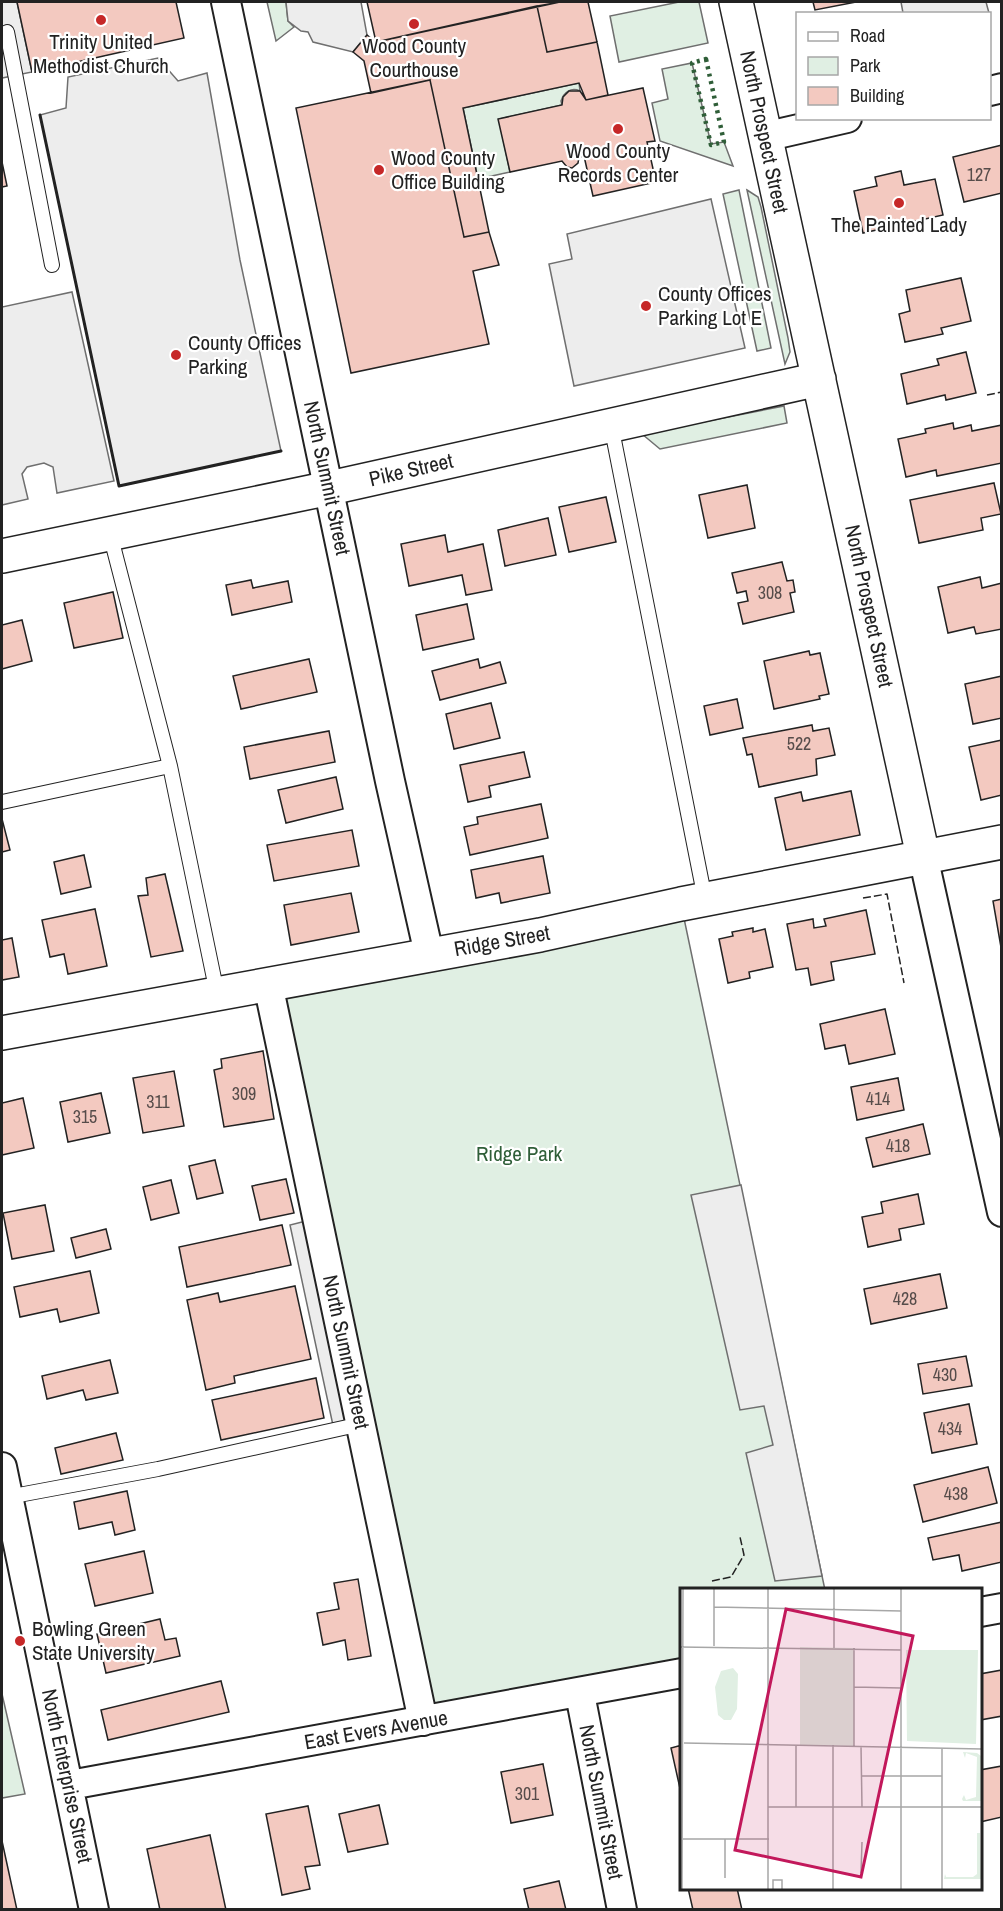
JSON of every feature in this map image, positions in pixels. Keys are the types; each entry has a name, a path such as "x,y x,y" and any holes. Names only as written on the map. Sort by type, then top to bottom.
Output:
{"street":[{"name":"North Summit Street","path":"226,2 390,781 429,954"},
{"name":"North Prospect Street","path":"735,2 1002,1212"},
{"path":"764,137 838,120"},
{"name":"Pike Street","path":"2,556 330,488 819,379"},
{"name":"Ridge Street","path":"2,1033 540,935 705,899 1002,842"},
{"name":"North Summit Street","path":"268,984 423,1721"},
{"name":"North Enterprise Street","path":"2,1467 70,1785 94,1910"},
{"path":"982,1612 1002,1608"},
{"name":"East Evers Avenue","path":"70,1785 580,1694 680,1673"},
{"name":"North Summit Street","path":"580,1694 622,1910"}],"lane":[{"path":"7,32 52,265"},
{"path":"612,425 705,899"},
{"path":"110,534 170,766 217,993"},
{"path":"2,802 170,766"},
{"path":"8,1497 158,1469 361,1424"}],"green space":[{"path":"267,2 286,2 288,21 294,27 276,41"},
{"path":"679,2 699,2 708,43 619,62 610,16"},
{"path":"692,63 711,144 724,142 733,166 660,141 652,103 668,99 662,69"},
{"path":"579,83 580,91 571,90 566,93 561,101 562,105 499,119 510,172 478,179 463,108"},
{"path":"739,190 771,348 757,351 723,194"},
{"path":"747,190 758,197 761,207 788,338 790,352 785,364"},
{"path":"784,406 787,423 660,449 642,434"},
{"name":"Ridge Park","path":"681,904 825,1588 680,1588 680,1673 423,1721 268,984"},
{"path":"2,1694 25,1794 2,1798"}],"shaded area":[{"path":"2,2 17,2 32,72 2,78"},
{"path":"286,2 361,2 367,35 353,52 313,42 308,32 301,31 288,21"},
{"path":"901,2 986,2 989,12 903,12"},
{"name":"County Offices Parking","path":"158,58 178,81 207,73 240,260 281,451 119,486 40,115 66,108 68,77"},
{"name":"County Offices Parking Lot E","path":"711,199 745,348 574,386 549,264 572,259 567,234"},
{"path":"72,292 114,481 57,493 53,467 44,463 27,467 22,474 28,499 2,505 2,307"},
{"path":"741,1185 822,1576 775,1581 746,1453 773,1445 764,1406 740,1410 691,1195"},
{"path":"318,1218 361,1424 334,1430 290,1225"}],"building":[{"name":"Trinity United Methodist Church","path":"17,2 176,2 184,38 32,72"},
{"name":"Wood County Courthouse","path":"367,2 560,2 376,42"},
{"path":"560,2 588,2 597,42 547,52 537,6"},
{"path":"813,2 856,2 815,10"},
{"path":"537,6 547,52 597,42 608,95 586,100 579,83 463,108 489,232 464,237 430,80 371,93 364,61 353,52 367,35 376,42"},
{"name":"Wood County Office Building","path":"430,80 464,237 489,232 499,265 473,271 489,344 351,373 296,108"},
{"path":"643,88 655,141 647,142 656,182 593,196 584,156 579,157 578,163 572,168 567,167 562,161 510,172 498,119 562,105 563,97 569,91 580,91 586,100"},
{"path":"1002,145 1002,193 964,202 953,157"},
{"path":"2,162 7,186 2,187"},
{"name":"The Painted Lady","path":"901,171 904,185 935,179 943,215 863,233 854,191 877,186 875,177"},
{"path":"961,278 971,321 941,328 943,334 905,342 899,314 910,311 906,290"},
{"path":"966,352 976,393 946,400 945,395 907,404 901,374 939,365 937,359"},
{"path":"953,423 954,429 971,425 972,431 1002,425 1002,463 937,476 936,470 906,477 898,439 926,433 925,429"},
{"path":"994,483 1001,514 981,518 983,530 919,543 910,500"},
{"path":"747,485 755,528 708,538 699,495"},
{"path":"606,497 616,542 569,552 559,507"},
{"path":"548,518 556,555 505,566 498,530"},
{"path":"445,535 448,552 483,544 492,590 466,595 462,575 409,586 401,544"},
{"path":"782,562 787,581 793,580 795,592 790,593 794,612 743,624 738,603 748,601 746,591 737,593 732,573"},
{"path":"980,577 982,588 1002,583 1002,629 976,634 974,627 948,633 938,587"},
{"path":"251,580 253,588 288,581 292,602 232,615 226,585"},
{"path":"113,592 123,638 74,648 64,603"},
{"path":"467,604 474,639 423,650 416,615"},
{"path":"22,620 32,661 2,669 2,625"},
{"path":"809,651 810,655 820,653 829,694 819,696 820,699 774,709 764,661"},
{"path":"309,659 317,692 241,709 233,676"},
{"path":"478,659 480,668 500,662 506,683 440,700 432,671"},
{"path":"1002,676 1002,718 973,724 965,684"},
{"path":"737,699 743,728 710,735 704,706"},
{"path":"491,703 500,738 454,749 446,714"},
{"path":"812,725 813,731 829,728 835,755 816,759 817,775 759,787 752,754 747,755 743,738"},
{"path":"329,731 335,762 250,779 244,747"},
{"path":"1002,740 1002,795 981,800 969,747"},
{"path":"524,752 530,777 489,786 491,797 468,802 460,765"},
{"path":"336,777 343,809 286,823 278,790"},
{"path":"851,791 860,835 786,850 775,798 801,792 803,801"},
{"path":"541,804 548,838 470,855 464,827 478,824 477,817"},
{"path":"2,819 10,850 2,852"},
{"path":"352,830 359,866 274,881 267,845"},
{"path":"84,855 91,887 61,894 54,862"},
{"path":"543,856 550,893 501,903 499,893 476,898 471,870"},
{"path":"165,874 183,951 151,957 138,896 148,895 146,878"},
{"path":"351,893 359,932 291,945 284,905"},
{"path":"1002,899 1002,953 993,901"},
{"path":"95,909 107,966 68,974 64,954 50,957 42,920"},
{"path":"866,910 875,954 831,962 834,980 811,985 808,968 796,970 787,924 813,919 814,928 826,926 824,919"},
{"path":"753,928 753,932 765,929 773,967 749,972 750,978 728,983 719,939 733,936 732,932"},
{"path":"12,938 19,977 2,980 2,940"},
{"path":"885,1009 895,1054 849,1064 845,1045 825,1049 820,1024"},
{"path":"263,1051 274,1119 224,1127 214,1070 222,1068 221,1059"},
{"path":"174,1071 184,1126 143,1133 133,1078"},
{"path":"898,1078 904,1110 857,1120 851,1087"},
{"path":"101,1093 110,1133 68,1142 60,1102"},
{"path":"23,1098 34,1148 2,1155 2,1103"},
{"path":"923,1124 930,1154 873,1167 866,1138"},
{"path":"215,1160 223,1193 197,1199 189,1166"},
{"path":"286,1179 294,1213 260,1220 252,1186"},
{"path":"171,1180 179,1213 151,1220 143,1187"},
{"path":"918,1194 924,1224 899,1229 901,1240 868,1247 862,1217 883,1213 881,1202"},
{"path":"45,1205 54,1251 12,1259 3,1213"},
{"path":"282,1225 291,1265 187,1287 179,1247"},
{"path":"106,1229 111,1249 76,1258 71,1238"},
{"path":"90,1271 99,1313 60,1322 57,1309 20,1317 14,1287"},
{"path":"940,1274 947,1308 871,1324 864,1289"},
{"path":"295,1286 311,1359 234,1376 235,1383 206,1390 187,1300 218,1293 220,1302"},
{"path":"966,1356 972,1386 923,1394 918,1364"},
{"path":"110,1360 118,1393 86,1400 83,1390 47,1399 42,1376"},
{"path":"316,1378 324,1418 221,1440 212,1400"},
{"path":"969,1404 977,1444 932,1453 924,1413"},
{"path":"116,1433 123,1460 61,1474 55,1448"},
{"path":"988,1467 997,1503 923,1522 914,1485"},
{"path":"127,1491 135,1530 115,1535 112,1522 79,1529 74,1502"},
{"path":"1002,1522 1002,1562 962,1571 959,1555 933,1560 928,1538"},
{"path":"144,1551 153,1593 95,1606 85,1564"},
{"path":"358,1579 371,1656 348,1660 345,1640 323,1645 317,1613 339,1609 334,1583"},
{"path":"160,1619 165,1640 176,1638 180,1656 106,1673 97,1634"},
{"path":"1002,1670 1002,1716 982,1720 982,1674"},
{"path":"221,1681 229,1712 108,1740 101,1710"},
{"path":"680,1746 680,1788 671,1748"},
{"path":"543,1764 553,1815 511,1823 501,1772"},
{"path":"1002,1766 1002,1817 982,1822 982,1770"},
{"path":"379,1805 388,1844 348,1852 339,1814"},
{"path":"308,1806 320,1865 305,1867 310,1889 282,1895 266,1814"},
{"path":"210,1835 226,1910 160,1910 147,1849"},
{"path":"2,1841 17,1910 2,1910"},
{"path":"559,1881 566,1910 529,1910 524,1889"},
{"path":"688,1890 737,1890 742,1910 693,1910"}],"hedge":[{"path":"706,59 724,142 711,145 692,63 706,59"}],"fence":[{"path":"987,395 1002,392"},
{"path":"863,898 887,894 904,983"},
{"path":"712,1581 731,1577 744,1555 740,1537"}],"wall":[{"path":"40,115 119,486 281,451"}],"place":[{"name":"Trinity United Methodist Church","path":"101,20"},
{"name":"Wood County Courthouse","path":"414,24"},
{"name":"Wood County Records Center","path":"618,129"},
{"name":"Wood County Office Building","path":"379,170"},
{"name":"The Painted Lady","path":"899,203"},
{"name":"County Offices Parking Lot E","path":"646,306"},
{"name":"County Offices Parking","path":"176,355"},
{"name":"Bowling Green State University","path":"20,1641"}]}
